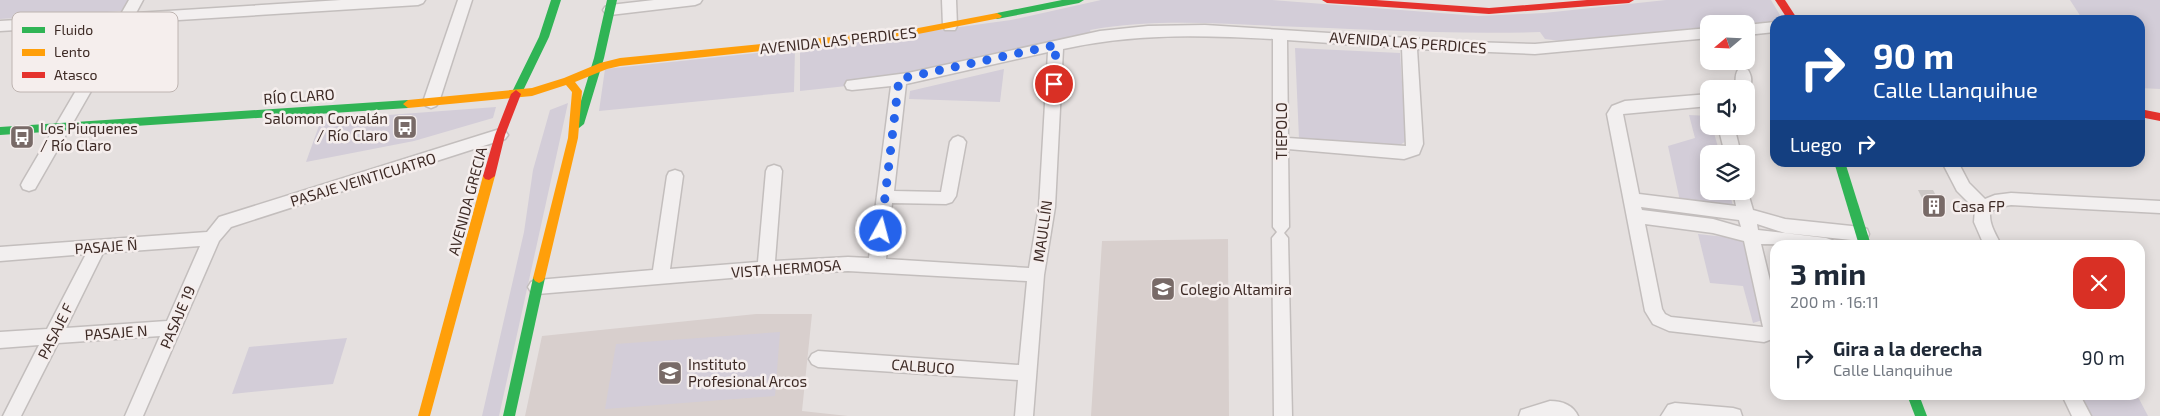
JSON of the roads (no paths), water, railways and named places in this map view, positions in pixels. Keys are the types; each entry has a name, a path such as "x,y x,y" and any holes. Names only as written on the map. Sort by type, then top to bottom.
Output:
{"main road":[{"name":"AVENIDA GRECIA","path":"424,416 500,135 516,94 541,47 550,24 556,0"},
{"name":"AVENIDA LAS PERDICES","path":"596,69 613,63 636,60 913,32 1079,0"},
{"path":"1327,0 1470,5 1628,0"},
{"path":"1780,0 1790,15"},
{"path":"510,416 537,287 573,141 596,69 611,5"},
{"name":"RÍO CLARO","path":"0,131 431,102 516,94 540,90 596,69"},
{"path":"568,81 577,90 573,141"},
{"path":"2145,114 2160,117"},
{"path":"1841,167 1863,240"},
{"path":"1915,400 1920,416"}],"street":[{"path":"129,12 136,0"},
{"path":"178,15 418,0"},
{"path":"431,102 465,0"},
{"path":"611,5 695,0"},
{"path":"949,0 950,26"},
{"path":"1755,29 1770,28"},
{"name":"AVENIDA LAS PERDICES","path":"852,85 899,79 1108,35 1186,29 1535,49 1700,34"},
{"name":"TIEPOLO","path":"1280,34 1283,416"},
{"path":"1281,143 1404,153 1413,150 1415,144 1409,43"},
{"name":"MAULLÍN","path":"1024,416 1036,275 1048,199 1056,45"},
{"path":"877,264 899,79"},
{"path":"29,185 83,92"},
{"path":"1700,101 1625,108 1617,110 1615,117 1654,311 1659,319 1669,324 1760,335 1769,333 1770,331"},
{"name":"PASAJE VEINTICUATRO","path":"225,222 500,135"},
{"path":"886,197 946,198 948,196 958,142"},
{"path":"1952,167 1962,187 1984,208"},
{"path":"766,268 774,171"},
{"path":"660,277 675,176"},
{"path":"1991,240 1982,221 1981,215 1984,208 1996,202 2010,199 2160,207"},
{"path":"1743,200 1770,317"},
{"path":"1633,207 1746,214 1785,226 1863,240"},
{"path":"1633,207 1751,236 1784,240"},
{"name":"PASAJE 19","path":"134,416 212,238 219,227 225,222"},
{"name":"PASAJE Ñ","path":"0,254 212,238"},
{"name":"PASAJE F","path":"12,416 98,247"},
{"name":"VISTA HERMOSA","path":"537,287 829,264 877,264 1036,275"},
{"name":"PASAJE N","path":"0,340 172,328"},
{"name":"CALBUCO","path":"818,359 1027,373"},
{"path":"2074,400 2082,416"},
{"path":"1528,416 1556,409 1562,410 1569,416"},
{"path":"1670,416 1680,411 1733,416"}],"place":[{"name":"Salomon Corvalán / Río Claro","path":"405,127"},
{"name":"Los Piuquenes / Río Claro","path":"22,137"},
{"name":"Casa FP","path":"1934,206"},
{"name":"Colegio Altamira","path":"1163,289"},
{"name":"Instituto Profesional Arcos","path":"670,373"}]}
